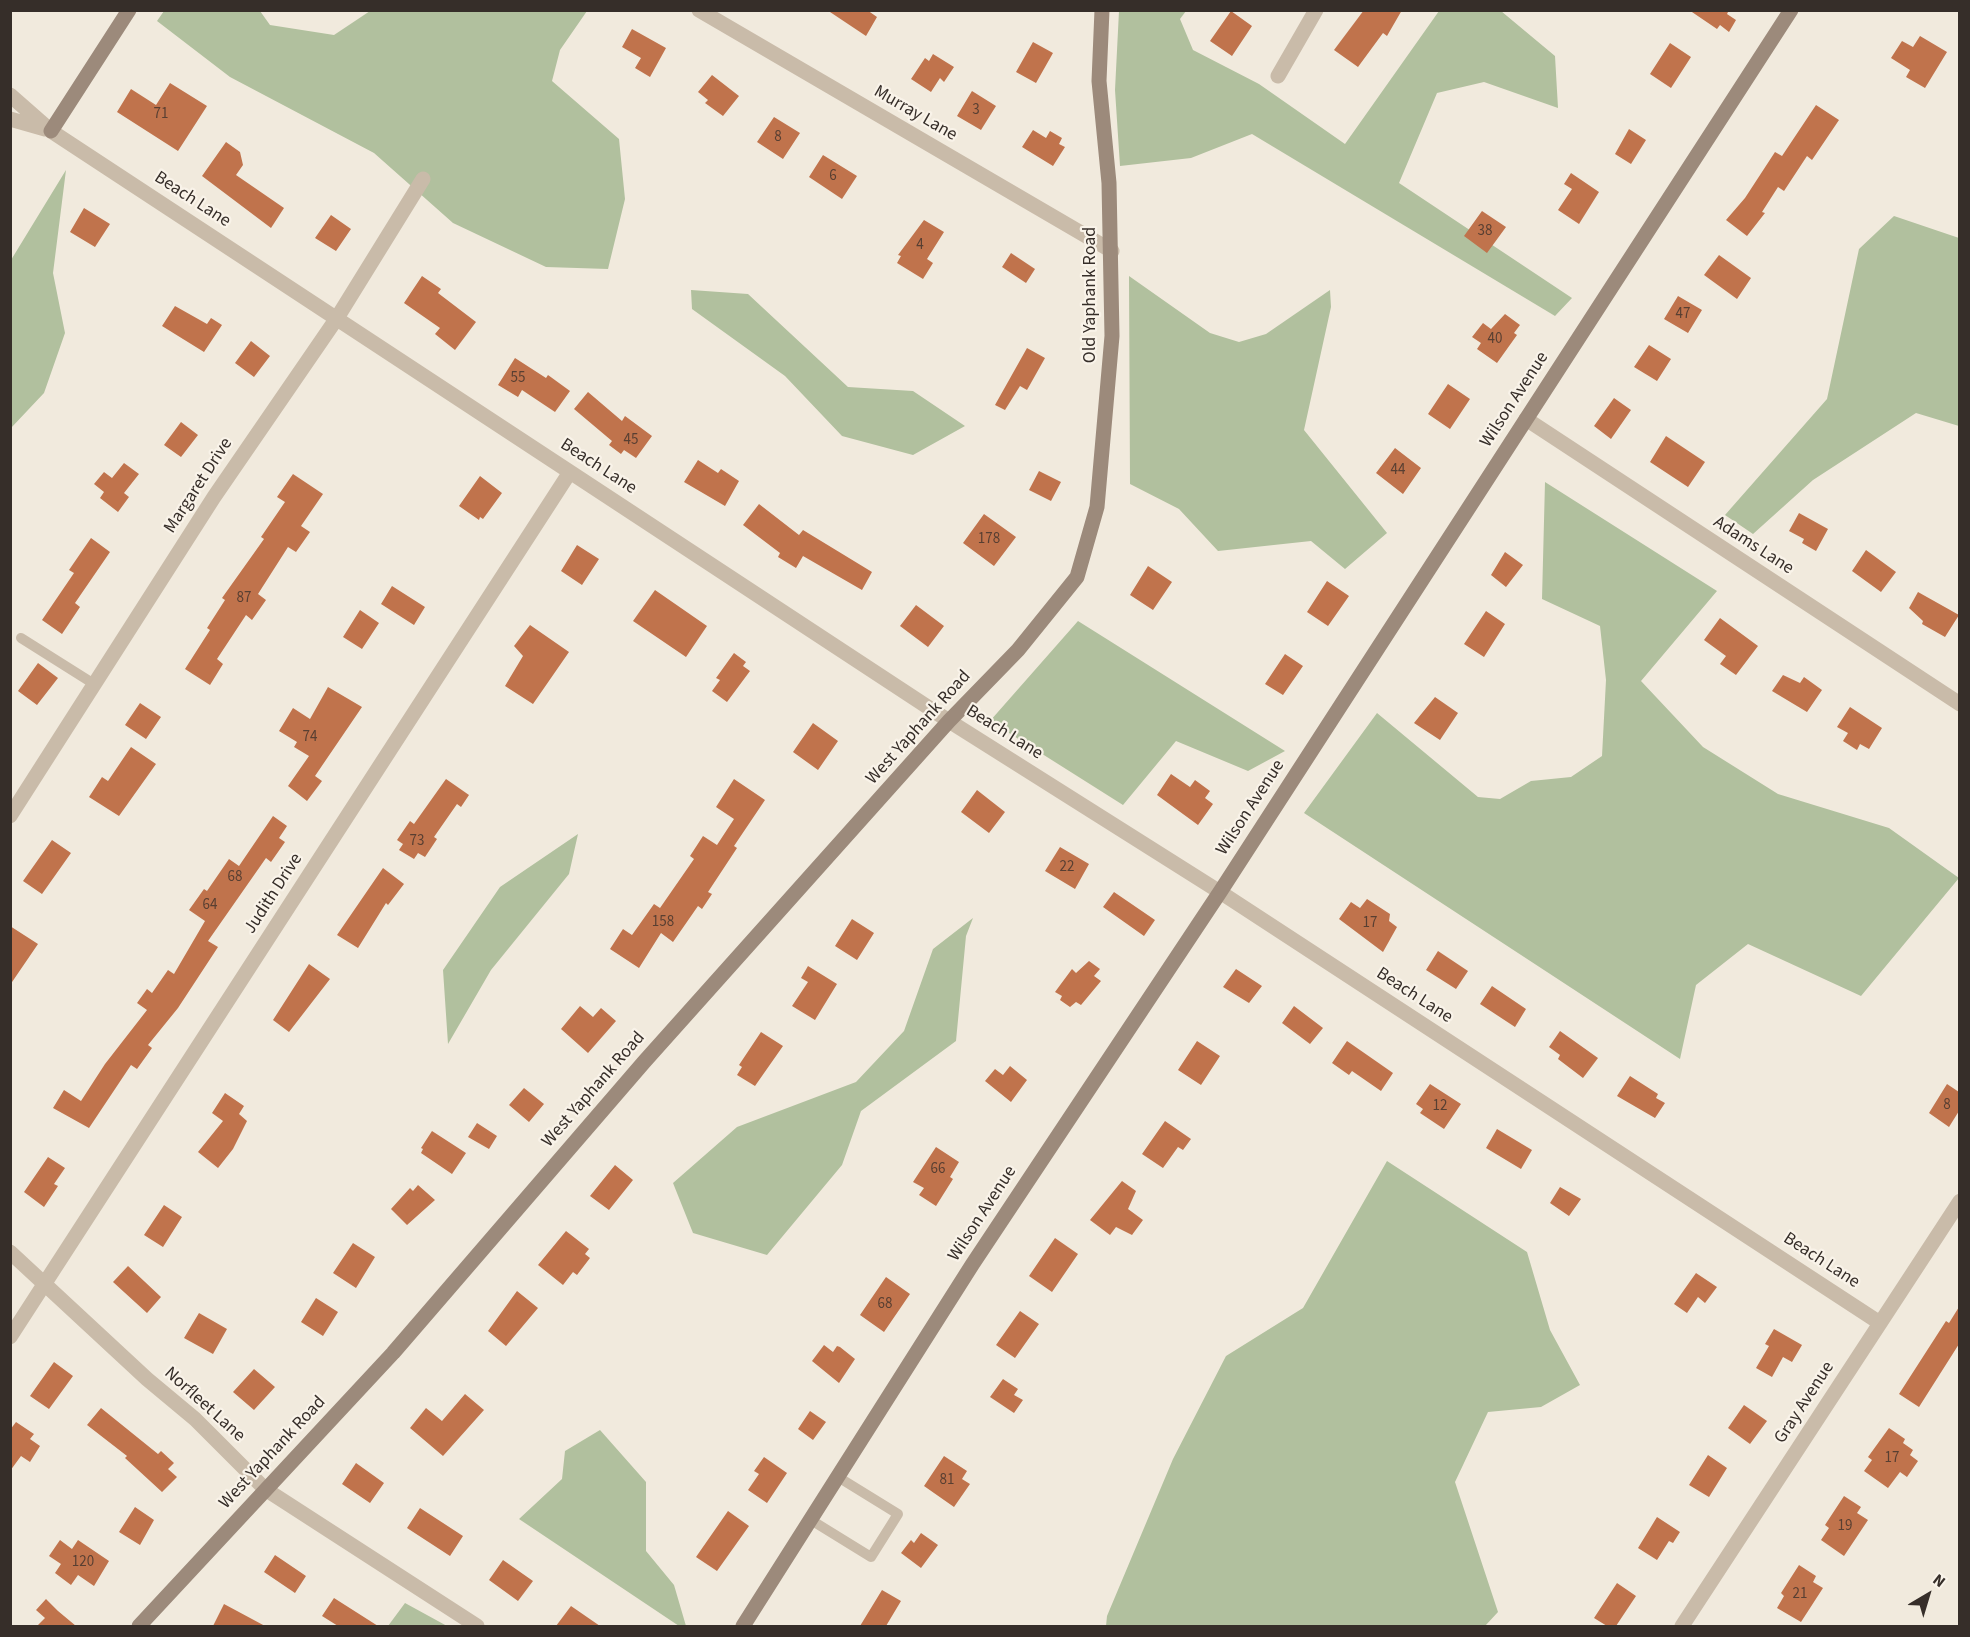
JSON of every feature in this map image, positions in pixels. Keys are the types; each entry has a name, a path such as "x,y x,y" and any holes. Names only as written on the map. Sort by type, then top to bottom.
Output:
{"street":[{"path":"51,131 129,10"},
{"name":"Murray Lane","path":"699,10 1112,251"},
{"name":"Old Yaphank Road","path":"1077,577 1097,507 1112,336 1109,183 1099,81 1102,10"},
{"path":"1278,76 1316,10"},
{"name":"Wilson Avenue","path":"743,1626 972,1265 1220,892 1791,10"},
{"name":"Beach Lane","path":"10,95 51,131 949,722 1220,892 1880,1323"},
{"name":"Beach Lane","path":"10,119 51,131"},
{"name":"Margaret Drive","path":"10,816 214,497 337,318 423,179"},
{"name":"Adams Lane","path":"1526,419 1959,705"},
{"name":"Judith Drive","path":"10,1337 570,472"},
{"name":"West Yaphank Road","path":"139,1626 393,1353 644,1062 949,722 1018,650 1077,577"},
{"name":"Gray Avenue","path":"1682,1626 1959,1201"},
{"name":"Norfleet Lane","path":"10,1252 195,1419 265,1489 477,1626"}],"lane":[{"path":"21,638 94,684"},
{"path":"811,1520 871,1557 887,1532 898,1514 838,1477"}],"green space":[{"path":"164,11 260,11 270,25 334,35 370,11 587,11 560,50 552,81 619,139 625,199 608,269 546,267 453,223 374,153 230,77 157,21"},
{"path":"1119,11 1186,11 1180,19 1193,50 1259,84 1345,144 1439,11 1501,11 1555,56 1558,108 1484,82 1437,93 1399,183 1572,298 1555,316 1252,134 1191,158 1120,166 1115,90"},
{"path":"66,170 53,273 65,333 44,393 11,428 11,260"},
{"path":"1894,216 1959,238 1959,426 1916,413 1813,480 1753,534 1725,515 1827,399 1859,249"},
{"path":"1129,276 1210,333 1239,342 1266,334 1330,290 1331,307 1304,430 1387,533 1345,569 1311,541 1218,551 1179,509 1130,484"},
{"path":"691,290 748,294 848,387 913,391 965,426 913,455 842,436 785,376 692,309"},
{"path":"1545,482 1717,591 1641,681 1703,747 1778,794 1889,828 1959,878 1861,996 1748,944 1696,985 1680,1059 1304,813 1377,713 1478,797 1500,799 1531,781 1571,777 1602,756 1606,680 1600,626 1542,599"},
{"path":"1078,621 1285,751 1248,771 1176,741 1123,805 990,721"},
{"path":"578,834 569,874 491,970 448,1044 443,970 500,887"},
{"path":"973,918 966,936 956,1041 861,1111 842,1165 767,1255 693,1233 673,1183 737,1127 856,1082 904,1031 933,949"},
{"path":"1387,1161 1527,1252 1550,1330 1580,1385 1541,1407 1488,1412 1455,1482 1498,1612 1485,1626 1106,1626 1107,1616 1173,1459 1226,1356 1303,1308"},
{"path":"600,1430 646,1482 646,1551 674,1585 686,1626 679,1626 519,1519 562,1479 565,1451"},
{"path":"405,1603 447,1626 388,1626"}],"building":[{"path":"827,10 867,10 877,17 866,36"},
{"path":"1364,10 1402,10 1387,36 1383,33 1358,67 1334,50"},
{"path":"1689,10 1729,10 1727,14 1736,20 1729,32 1720,25 1717,29"},
{"path":"1231,11 1252,26 1232,56 1210,41"},
{"path":"632,29 666,48 650,77 635,68 641,58 622,47"},
{"path":"1920,36 1947,52 1925,88 1906,77 1910,70 1891,58 1902,41 1913,47"},
{"path":"1033,42 1053,53 1036,83 1016,72"},
{"path":"1670,43 1691,57 1671,88 1650,74"},
{"path":"933,54 954,67 944,82 940,78 931,92 911,79 925,58 929,61"},
{"path":"712,75 739,96 723,116 705,103 708,100 698,92"},
{"path":"170,83 207,106 178,151 117,112 131,89 156,105"},
{"path":"972,91 996,106 981,130 957,116"},
{"path":"1816,105 1839,120 1812,160 1807,156 1784,191 1778,187 1762,212 1765,213 1747,236 1726,220 1745,198 1775,152 1782,156"},
{"path":"774,117 800,133 783,159 757,142"},
{"path":"1629,129 1646,140 1631,164 1615,154"},
{"path":"1033,130 1046,138 1050,131 1062,138 1059,144 1065,147 1053,166 1022,147"},
{"path":"226,142 240,152 243,165 236,175 284,208 271,228 202,176"},
{"path":"823,155 857,176 842,199 809,177"},
{"path":"1571,173 1599,192 1579,224 1558,210 1572,189 1564,184"},
{"path":"84,208 110,224 95,247 70,232"},
{"path":"1482,211 1506,227 1487,253 1464,236"},
{"path":"331,215 351,229 336,251 315,238"},
{"path":"924,220 944,232 927,259 933,263 923,279 897,263 901,256 898,255"},
{"path":"1011,253 1035,269 1026,283 1002,267"},
{"path":"1719,255 1751,278 1737,299 1704,275"},
{"path":"422,276 441,289 438,293 476,322 455,350 435,334 440,328 404,303"},
{"path":"1678,296 1702,310 1688,333 1664,319"},
{"path":"175,306 207,324 211,318 222,325 204,352 162,326"},
{"path":"1505,314 1520,325 1514,333 1517,335 1497,363 1477,349 1481,343 1472,337 1483,323 1491,329"},
{"path":"251,341 270,356 254,377 235,363"},
{"path":"1649,345 1671,359 1657,381 1634,367"},
{"path":"1027,348 1045,358 1027,390 1020,386 1005,410 995,405"},
{"path":"515,358 546,378 548,375 570,391 555,412 522,390 518,397 498,385"},
{"path":"1448,384 1470,399 1450,429 1428,414"},
{"path":"588,392 622,421 625,416 652,436 636,458 624,450 621,454 609,445 612,441 574,409"},
{"path":"1614,398 1631,410 1611,439 1594,426"},
{"path":"181,422 198,435 181,457 164,445"},
{"path":"1666,436 1705,462 1688,487 1650,462"},
{"path":"1395,448 1421,468 1403,494 1376,473"},
{"path":"698,460 718,473 721,469 739,481 725,506 684,482"},
{"path":"124,463 139,474 124,493 129,497 118,512 100,498 104,492 94,484 104,472 112,478"},
{"path":"1039,471 1061,482 1051,501 1029,490"},
{"path":"293,474 323,494 301,526 310,532 296,552 288,547 258,594 266,600 252,620 246,615 217,659 223,664 210,685 185,669 210,630 207,628 225,600 222,598 264,539 261,537 285,502 277,497"},
{"path":"480,476 502,493 483,519 480,517 479,520 459,506"},
{"path":"759,504 799,535 803,530 872,572 862,590 803,556 796,568 778,557 780,553 743,525"},
{"path":"1799,513 1828,529 1816,551 1802,543 1804,539 1789,531"},
{"path":"984,514 1016,537 994,566 963,543"},
{"path":"91,538 110,552 75,603 80,607 62,634 42,620 74,573 69,570"},
{"path":"577,545 599,559 582,585 561,571"},
{"path":"1866,550 1896,572 1881,592 1852,571"},
{"path":"1505,552 1523,565 1506,587 1491,575"},
{"path":"1148,566 1172,582 1153,610 1130,595"},
{"path":"1327,581 1349,596 1328,626 1307,612"},
{"path":"392,586 425,607 414,625 381,604"},
{"path":"655,590 707,626 686,657 633,621"},
{"path":"1918,592 1959,615 1945,637 1922,624 1923,621 1909,608"},
{"path":"916,605 944,626 928,647 900,626"},
{"path":"360,610 379,623 362,649 343,637"},
{"path":"1486,611 1505,624 1484,657 1464,644"},
{"path":"1720,618 1758,646 1736,675 1720,664 1726,656 1704,640"},
{"path":"530,625 569,652 533,704 505,686 523,656 514,646"},
{"path":"734,653 746,662 743,666 750,671 727,702 712,691 720,680 716,678"},
{"path":"1285,654 1303,666 1283,695 1265,684"},
{"path":"38,663 58,678 37,705 18,691"},
{"path":"1783,675 1800,683 1804,677 1822,690 1807,712 1772,691"},
{"path":"328,687 362,707 315,776 322,781 307,801 288,786 309,756 294,747 297,742 279,731 293,708 310,719"},
{"path":"1435,697 1458,713 1440,740 1414,723"},
{"path":"140,703 161,717 146,739 125,725"},
{"path":"1850,707 1882,728 1869,749 1860,744 1857,750 1843,741 1848,733 1837,727"},
{"path":"813,723 838,741 818,770 793,752"},
{"path":"131,747 156,764 119,816 89,797 102,777 108,781"},
{"path":"1171,774 1190,787 1195,780 1210,791 1205,798 1213,804 1198,825 1157,795"},
{"path":"446,779 469,795 461,807 457,804 434,837 437,839 425,857 418,853 414,859 399,850 403,844 397,840 410,821 414,824"},
{"path":"734,779 765,800 734,846 737,848 708,892 712,894 702,909 698,906 673,942 661,933 639,968 610,949 623,929 632,935 654,904 660,908 694,859 690,856 703,836 717,845 734,819 716,807"},
{"path":"977,790 1005,812 989,833 961,812"},
{"path":"273,816 287,826 279,838 285,842 271,862 266,858 208,941 218,947 178,1008 148,1045 152,1048 137,1069 131,1065 89,1128 53,1108 64,1090 81,1101 105,1064 147,1010 137,1003 147,989 152,993 168,970 174,974 205,921 189,910 204,889 207,891 229,859 239,866"},
{"path":"52,840 71,853 42,894 23,881"},
{"path":"1060,847 1089,864 1075,889 1045,871"},
{"path":"383,868 404,884 388,905 386,903 358,948 337,935"},
{"path":"1114,892 1155,920 1144,936 1103,907"},
{"path":"1367,899 1390,914 1389,921 1397,927 1383,952 1339,919 1351,902 1360,908"},
{"path":"852,919 874,933 857,960 835,946"},
{"path":"10,926 38,944 10,985"},
{"path":"1438,951 1468,971 1456,989 1426,970"},
{"path":"1089,961 1100,969 1094,976 1101,981 1081,1005 1076,1002 1070,1007 1060,1000 1062,996 1055,992 1072,969 1076,973"},
{"path":"309,964 330,979 289,1032 273,1020"},
{"path":"808,966 837,984 815,1020 792,1006 808,982 801,978"},
{"path":"1236,969 1262,986 1249,1003 1223,987"},
{"path":"1492,986 1526,1009 1515,1027 1480,1004"},
{"path":"580,1006 593,1017 601,1008 616,1021 588,1053 561,1029"},
{"path":"1294,1006 1323,1028 1310,1044 1282,1023"},
{"path":"1560,1031 1598,1058 1583,1078 1558,1059 1560,1055 1549,1047"},
{"path":"761,1032 783,1046 755,1086 737,1075 742,1067 739,1065"},
{"path":"1197,1041 1220,1056 1201,1085 1178,1070"},
{"path":"1347,1041 1393,1073 1381,1091 1352,1071 1349,1075 1332,1063"},
{"path":"1010,1066 1027,1080 1011,1102 985,1081 995,1069 1003,1075"},
{"path":"1630,1076 1658,1094 1656,1098 1665,1103 1655,1118 1617,1096"},
{"path":"1430,1084 1461,1104 1444,1129 1420,1113 1423,1109 1416,1104"},
{"path":"1947,1084 1959,1092 1959,1111 1949,1127 1929,1113"},
{"path":"524,1088 544,1104 529,1122 509,1105"},
{"path":"225,1093 244,1106 239,1114 247,1121 233,1149 218,1168 198,1152 223,1121 212,1113"},
{"path":"1165,1121 1191,1139 1183,1150 1178,1147 1163,1168 1142,1154"},
{"path":"477,1123 497,1136 489,1149 468,1137"},
{"path":"1497,1129 1532,1150 1521,1169 1486,1148"},
{"path":"432,1131 466,1153 452,1174 421,1153 423,1149 421,1148"},
{"path":"936,1147 959,1162 950,1177 953,1179 936,1206 919,1195 924,1188 913,1182"},
{"path":"48,1157 65,1168 54,1184 58,1186 44,1207 24,1192"},
{"path":"615,1165 633,1180 609,1210 590,1196"},
{"path":"1122,1181 1136,1191 1128,1209 1143,1220 1132,1235 1116,1227 1110,1235 1090,1220"},
{"path":"418,1185 435,1200 407,1225 391,1209 410,1188 413,1191"},
{"path":"1560,1187 1581,1199 1569,1216 1550,1203"},
{"path":"164,1205 182,1217 163,1247 144,1235"},
{"path":"566,1231 589,1249 585,1254 590,1258 577,1275 573,1272 563,1285 538,1265"},
{"path":"1055,1238 1078,1254 1052,1292 1029,1276"},
{"path":"353,1243 375,1257 356,1288 333,1273"},
{"path":"128,1266 161,1297 147,1313 113,1282"},
{"path":"1696,1273 1717,1287 1705,1303 1698,1297 1687,1313 1674,1304"},
{"path":"886,1277 910,1294 884,1332 860,1315"},
{"path":"517,1291 538,1308 506,1346 488,1331"},
{"path":"316,1298 338,1312 323,1336 301,1322"},
{"path":"1959,1307 1959,1344 1919,1407 1899,1394 1946,1321 1949,1323"},
{"path":"1020,1311 1039,1324 1015,1358 996,1345"},
{"path":"199,1313 227,1329 213,1354 184,1338"},
{"path":"1774,1329 1802,1345 1792,1362 1783,1357 1772,1377 1756,1368 1769,1346 1765,1344"},
{"path":"824,1345 833,1352 837,1346 840,1347 855,1359 839,1383 812,1361"},
{"path":"54,1362 73,1376 49,1409 30,1396"},
{"path":"254,1369 275,1387 254,1410 233,1392"},
{"path":"1003,1379 1018,1389 1014,1395 1023,1400 1014,1413 990,1397"},
{"path":"465,1394 484,1410 443,1456 410,1428 426,1408 442,1421"},
{"path":"1744,1405 1767,1421 1750,1444 1728,1428"},
{"path":"101,1408 158,1454 161,1451 174,1463 168,1469 177,1477 162,1492 125,1458 127,1456 87,1425"},
{"path":"810,1411 826,1422 813,1440 798,1429"},
{"path":"16,1422 34,1434 30,1439 40,1446 30,1462 21,1456 10,1471 10,1430"},
{"path":"1889,1428 1905,1439 1903,1443 1913,1450 1910,1455 1918,1461 1907,1477 1900,1472 1888,1488 1864,1471 1872,1460 1868,1457"},
{"path":"1708,1455 1727,1468 1709,1497 1689,1485"},
{"path":"944,1456 967,1471 962,1479 970,1484 954,1507 924,1486"},
{"path":"764,1457 787,1473 767,1503 748,1490 759,1474 754,1471"},
{"path":"356,1463 384,1483 370,1503 342,1484"},
{"path":"1844,1496 1861,1507 1857,1513 1868,1520 1844,1556 1821,1540 1829,1528 1825,1525"},
{"path":"135,1507 154,1520 140,1545 119,1532"},
{"path":"420,1508 463,1536 450,1556 407,1528"},
{"path":"728,1511 749,1526 717,1571 696,1557"},
{"path":"1657,1517 1680,1532 1673,1543 1669,1541 1657,1560 1638,1548"},
{"path":"921,1533 938,1545 921,1568 901,1553 911,1540 914,1543"},
{"path":"60,1540 72,1549 78,1540 109,1561 94,1586 78,1575 71,1585 55,1573 61,1564 49,1556"},
{"path":"275,1555 306,1576 295,1593 264,1572"},
{"path":"503,1560 533,1581 518,1601 489,1580"},
{"path":"1799,1565 1816,1576 1813,1582 1823,1588 1801,1622 1777,1608 1784,1596 1781,1593"},
{"path":"1617,1583 1636,1596 1616,1626 1607,1626 1594,1618"},
{"path":"882,1590 901,1601 886,1626 860,1626"},
{"path":"334,1598 378,1626 338,1626 322,1616"},
{"path":"46,1599 76,1626 37,1626 45,1618 36,1610"},
{"path":"224,1604 265,1626 213,1626"},
{"path":"571,1606 600,1626 556,1626"}]}
